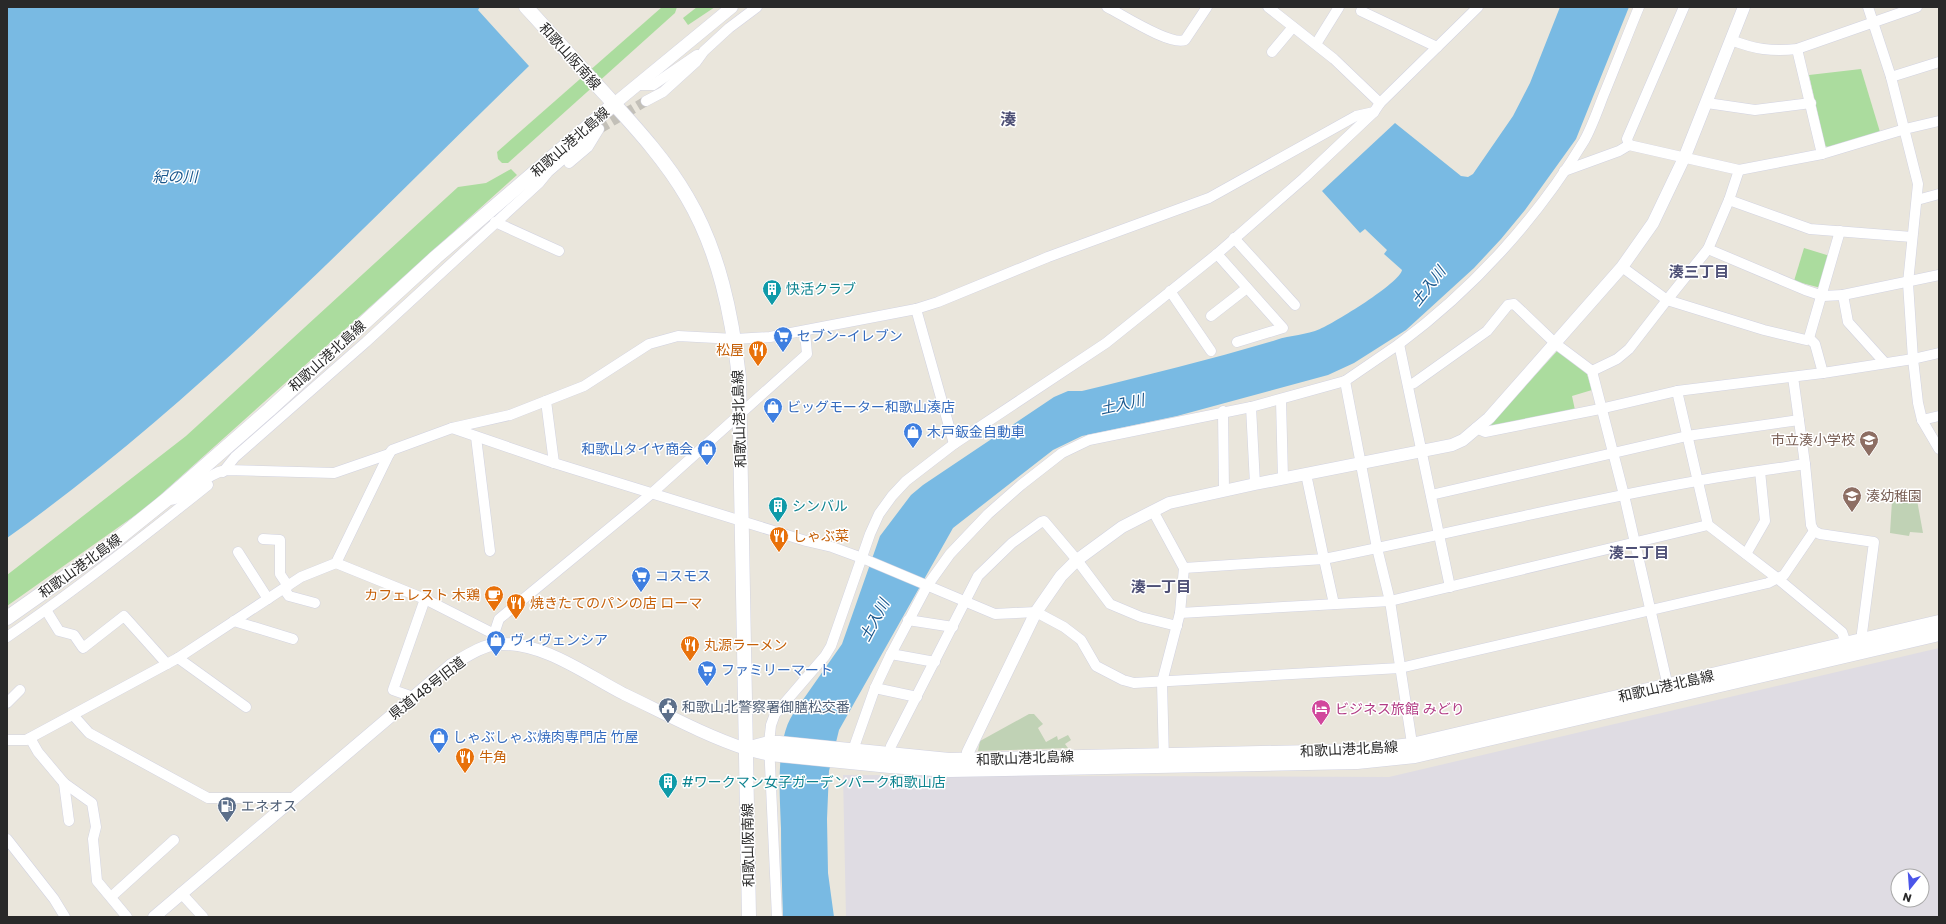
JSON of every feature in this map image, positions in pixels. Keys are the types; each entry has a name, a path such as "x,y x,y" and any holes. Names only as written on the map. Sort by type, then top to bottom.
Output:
{"main road":[{"name":"和歌山阪南線","path":"526,7 614,104"},
{"name":"和歌山港北島線","path":"7,618 105,549 166,500 436,257 593,128 614,104 661,157 688,197 702,227 724,287 735,339 739,377 746,749 774,748 844,753 889,754 966,765"},
{"name":"和歌山港北島線","path":"1856,648 1939,622"},
{"name":"和歌山港北島線","path":"844,753 901,767 1164,761 1356,751 1413,751 1856,648 1939,634"},
{"name":"和歌山阪南線","path":"746,749 749,917"}],"street":[{"path":"614,104 732,7"},
{"path":"638,85 653,85 704,51 729,28 757,7"},
{"path":"1108,7 1164,37 1180,42 1185,40 1207,7"},
{"path":"1268,7 1316,44 1377,107"},
{"path":"1316,44 1339,7"},
{"path":"777,917 774,748 771,725 775,714 831,646 864,559 870,534 879,514 892,496 906,481 954,444 1106,343 1217,254 1304,178 1478,7"},
{"path":"844,753 925,585 950,554 988,514 1021,485 1062,453 1089,440 1251,407 1281,400 1345,381 1399,344 1438,314 1502,250 1531,216 1584,140 1639,7"},
{"path":"1629,145 1627,139 1684,7"},
{"path":"966,765 968,752 1036,612 1061,576 1077,560 1122,527 1169,503 1283,478 1452,445 1463,440 1489,418 1556,344 1622,267 1654,223 1685,156 1744,7"},
{"path":"1868,7 1891,77 1918,184 1908,283 1913,359 1918,403 1922,420 1939,449"},
{"path":"1731,40 1760,49 1778,52 1797,50 1917,7"},
{"path":"1361,11 1437,47"},
{"path":"1272,52 1293,26"},
{"path":"1797,50 1811,103 1822,154"},
{"path":"646,101 663,92 696,62 704,51"},
{"path":"1891,77 1939,62"},
{"path":"1707,103 1755,110 1811,103"},
{"path":"7,740 26,740 73,715 178,658 301,577 336,563 392,450 452,428 510,415 584,386 649,344 678,336 735,339 770,337 805,332 916,309 1048,256 1209,198 1356,116 1377,107"},
{"path":"1564,170 1619,151 1629,145 1685,156 1739,170 1822,154 1904,129 1939,121"},
{"path":"7,637 136,544 226,470 236,457 366,342 539,183 548,172 585,140 593,128"},
{"path":"1592,371 1617,359 1629,349 1708,249 1729,200 1739,170"},
{"path":"1917,200 1939,194"},
{"path":"1729,200 1810,229 1912,237"},
{"path":"495,222 559,251"},
{"path":"1809,338 1823,296 1840,231"},
{"path":"1234,238 1295,305"},
{"path":"1708,249 1823,296 1843,295 1939,276"},
{"path":"1217,254 1282,328 1237,342"},
{"path":"1622,267 1667,300 1764,330 1806,340 1809,338"},
{"path":"1211,316 1247,288"},
{"path":"1170,291 1211,351"},
{"path":"1843,295 1848,322 1885,363"},
{"path":"1408,385 1450,359 1487,331 1508,304 1514,304 1556,344 1592,371 1600,409 1624,495 1669,691"},
{"path":"916,309 954,444"},
{"path":"336,563 425,599 495,639 498,619 651,494 807,354 805,332"},
{"path":"1809,338 1815,344 1823,373"},
{"path":"1399,344 1450,587"},
{"path":"1476,428 1485,432 1600,409 1676,391 1823,373 1913,359 1939,353"},
{"path":"1676,391 1708,525 1778,578 1842,632 1856,648 1862,633 1874,542 1820,534 1814,531 1811,525 1805,464 1793,377"},
{"path":"1345,381 1377,548 1390,601 1413,751"},
{"path":"1281,400 1283,478"},
{"path":"546,401 554,464"},
{"path":"1251,407 1254,484"},
{"path":"1223,412 1224,491"},
{"path":"1922,420 1939,416"},
{"path":"1431,495 1687,436 1799,420"},
{"path":"452,428 554,464 742,522 832,547 925,585 967,600 995,614 1036,612 1064,628 1081,640 1096,666 1123,680 1134,683 1400,668 1650,609 1768,583 1784,575 1814,531"},
{"path":"476,437 490,551"},
{"path":"166,500 177,499 215,472 226,470 334,473 389,454"},
{"path":"1184,568 1324,558 1439,536 1698,480 1805,464"},
{"path":"1746,554 1765,520 1760,471"},
{"path":"1306,474 1334,604"},
{"path":"1154,511 1184,568 1180,613 1162,682 1164,761"},
{"path":"889,754 891,746 917,698 978,576 1012,543 1041,522 1044,521 1077,560 1110,604 1140,617 1177,626"},
{"path":"1180,613 1390,601 1708,525"},
{"path":"263,539 280,540 280,574 289,596 315,603"},
{"path":"238,552 268,599"},
{"path":"413,697 393,690 425,599"},
{"path":"46,610 59,631 74,635 83,648 124,616 167,664"},
{"path":"908,620 953,627"},
{"path":"234,621 293,639"},
{"name":"県道148号旧道","path":"154,917 451,665 495,639 539,650 631,697 727,742 746,749"},
{"path":"891,654 935,662"},
{"path":"178,658 246,707"},
{"path":"875,688 917,698"},
{"path":"7,703 20,690"},
{"path":"73,715 89,732 208,798 294,798"},
{"path":"30,738 38,752 64,783 92,803 96,827 93,839 97,881 127,917"},
{"path":"64,783 69,821"},
{"path":"7,839 54,899 65,917"},
{"path":"111,897 174,840"},
{"path":"181,893 203,917"}],"shaded area":[{"path":"1939,648 1939,917 846,917 843,775 1389,777"}],"green space":[{"path":"662,7 677,7 675,13 508,163 502,163 498,159 497,152"},
{"path":"697,7 715,7 688,25 683,18"},
{"path":"1861,69 1880,132 1828,147 1825,146 1809,75"},
{"path":"511,169 517,175 147,507 7,606 7,575 186,436 458,187 486,183"},
{"path":"1804,248 1830,256 1821,288 1794,281"},
{"path":"1559,349 1587,374 1592,390 1572,396 1575,410 1492,426 1491,424"},
{"path":"1917,500 1923,533 1910,532 1909,536 1890,533 1892,501"},
{"path":"1029,714 1034,714 1043,724 1038,728 1046,742 1057,736 1058,740 1068,735 1071,740 1065,744 1068,748 978,751 980,741"}],"water":[{"name":"紀の川","path":"7,7 480,7 478,10 529,66 341,251 212,371 146,429 78,485 7,538"},
{"name":"土入川","path":"1560,7 1629,7 1576,139 1525,210 1501,239 1474,268 1406,330 1354,363 1328,375 1177,416 1082,436 1053,450 953,528 839,730 829,771 827,819 828,873 834,917 783,917 780,769 783,739 787,725 793,714 842,644 880,536 911,495 923,485 1054,397 1068,391 1082,391 1204,360 1281,338 1315,331 1338,319 1379,293 1398,276 1402,270 1384,254 1387,250 1365,229 1360,233 1322,191 1395,123 1461,176 1468,177 1473,174 1513,116 1530,83"}],"tunnel":[{"path":"599,129 646,101"}],"place":[{"name":"快活クラブ","path":"772,306"},
{"name":"セブン-イレブン","path":"783,353"},
{"name":"松屋","path":"758,367"},
{"name":"ビッグモーター和歌山湊店","path":"773,424"},
{"name":"木戸鈑金自動車","path":"913,449"},
{"name":"市立湊小学校","path":"1869,457"},
{"name":"和歌山タイヤ商会","path":"707,466"},
{"name":"湊幼稚園","path":"1852,513"},
{"name":"シンバル","path":"778,523"},
{"name":"しゃぶ菜","path":"779,553"},
{"name":"コスモス","path":"641,593"},
{"name":"カフェレスト 木鶏","path":"494,612"},
{"name":"焼きたてのパンの店 ローマ","path":"516,620"},
{"name":"ヴィヴェンシア","path":"496,657"},
{"name":"丸源ラーメン","path":"690,662"},
{"name":"ファミリーマート","path":"707,687"},
{"name":"和歌山北警察署御膳松交番","path":"668,724"},
{"name":"ビジネス旅館 みどり","path":"1321,726"},
{"name":"しゃぶしゃぶ焼肉専門店 竹屋","path":"439,754"},
{"name":"牛角","path":"465,774"},
{"name":"#ワークマン女子ガーデンパーク和歌山店","path":"668,799"},
{"name":"エネオス","path":"227,823"}],"district":[{"name":"湊","path":"1008,119"},
{"name":"湊三丁目","path":"1699,271"},
{"name":"湊二丁目","path":"1639,552"},
{"name":"湊一丁目","path":"1161,586"}]}
